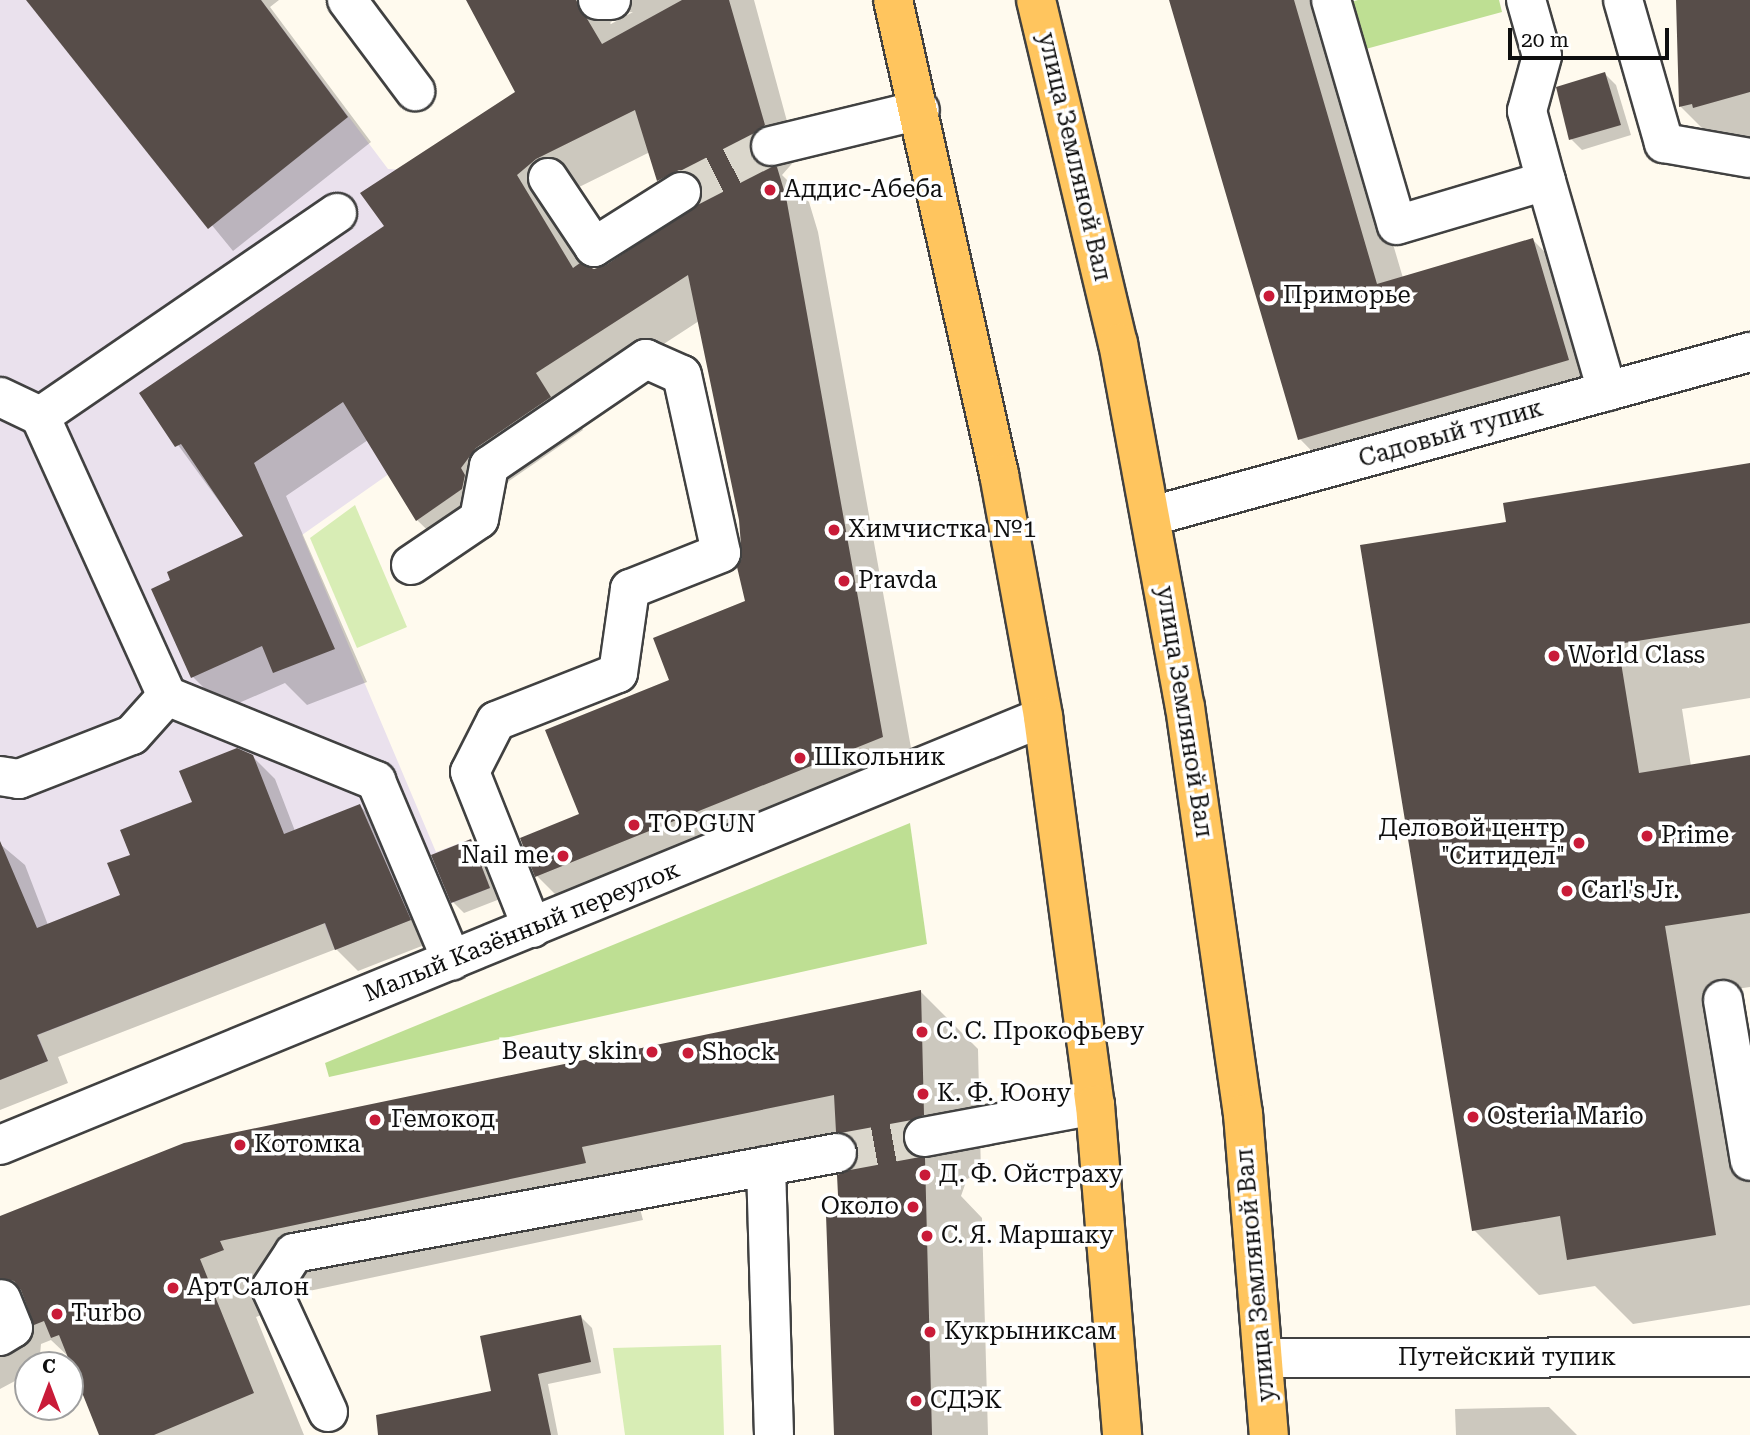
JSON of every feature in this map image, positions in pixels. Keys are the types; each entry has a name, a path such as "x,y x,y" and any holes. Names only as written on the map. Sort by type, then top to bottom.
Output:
{"main road":[{"path":"893,0 920,110 999,474 1043,717 1095,1105 1122,1435"},
{"name":"улица Земляной Вал","path":"1036,0 1118,343 1152,516 1236,1059 1269,1435"}],"street":[{"path":"347,0 415,91"},
{"path":"598,0 611,0"},
{"path":"1331,0 1397,225 1546,181"},
{"path":"1526,0 1542,56 1527,111 1607,391"},
{"path":"1623,0 1664,143 1750,158"},
{"path":"771,146 920,110"},
{"path":"548,177 594,247 681,192"},
{"path":"40,416 337,213"},
{"name":"Садовый тупик","path":"1152,516 1750,352"},
{"path":"411,565 479,519 489,466 646,359 682,375 721,553 630,589 618,673 496,721 470,772 532,928"},
{"path":"0,397 40,416 167,696 376,781 452,961"},
{"path":"0,776 19,779 132,735 167,696"},
{"name":"Малый Казённый переулок","path":"0,1145 1043,717"},
{"path":"1723,1000 1750,1161"},
{"path":"925,1137 1095,1105"},
{"path":"328,1412 271,1288 294,1253 836,1153"},
{"path":"766,1166 774,1435"},
{"path":"0,1336 13,1328 1,1299"},
{"name":"Путейский тупик","path":"1264,1358 1750,1357"}],"shaded area":[{"path":"0,0 261,0 388,169 409,170 440,438 302,535 436,852 471,839 490,888 335,950 324,923 38,1035 48,1061 0,1080"}],"green space":[{"path":"1358,0 1499,0 1502,12 1362,50 1348,3"},
{"path":"355,505 407,627 357,648 310,538"},
{"path":"910,823 927,944 329,1077 325,1063"},
{"path":"721,1345 724,1435 625,1435 613,1348"}],"building":[{"path":"26,0 261,0 348,117 208,229"},
{"path":"466,0 576,0 602,44 682,0 729,0 765,125 750,139 750,152 764,167 777,167 786,197 883,737 535,877 520,838 579,814 545,730 669,680 653,638 745,601 737,567 742,558 739,520 688,275 536,373 551,397 476,448 461,468 465,475 462,489 416,521 343,402 254,463 335,649 273,673 262,646 191,678 151,589 170,580 167,572 243,536 181,444 175,447 139,393 384,226 360,193 515,92","holes":["635,110 657,181 679,170 691,172 700,181 701,202 606,265 594,269 580,263 573,268 517,175 536,159"]},
{"path":"1169,0 1294,0 1377,284 1533,238 1569,360 1298,440"},
{"path":"1676,0 1750,0 1750,92 1693,108 1692,104 1679,107"},
{"path":"1605,72 1621,125 1569,140 1556,87"},
{"name":"Деловой центр \"Ситидел\"","path":"1750,463 1750,623 1618,644 1639,773 1750,755 1750,913 1665,926 1716,1235 1567,1260 1560,1216 1472,1231 1360,545 1506,522 1503,503"},
{"path":"237,748 253,755 284,834 360,804 411,920 335,950 325,923 37,1035 48,1061 0,1080 0,841 37,928 120,895 107,863 130,855 120,830 192,802 179,771"},
{"path":"471,839 490,888 451,903 431,855"},
{"path":"921,990 924,1115 909,1121 902,1140 908,1152 925,1158 932,1435 834,1435 826,1215 839,1215 837,1175 852,1169 859,1150 853,1138 836,1132 834,1095 582,1147 586,1163 220,1241 224,1250 200,1259 254,1393 154,1435 99,1435 84,1398 84,1351 65,1351 59,1335 51,1338 44,1321 34,1325 21,1290 14,1281 0,1278 0,1216 184,1143"},
{"path":"581,1315 591,1362 538,1374 551,1435 378,1435 376,1415 491,1391 480,1336"}],"tunnel":[{"path":"681,192 771,146"},
{"path":"837,1153 924,1137"}],"place":[{"name":"Аддис-Абеба","path":"770,190"},
{"name":"Приморье","path":"1269,296"},
{"name":"Химчистка №1","path":"834,530"},
{"name":"Pravda","path":"844,581"},
{"name":"World Class","path":"1554,656"},
{"name":"Школьник","path":"800,758"},
{"name":"TOPGUN","path":"634,825"},
{"name":"Prime","path":"1647,836"},
{"name":"Деловой центр \"Ситидел\"","path":"1579,843"},
{"name":"Nail me","path":"563,856"},
{"name":"Carl's Jr.","path":"1567,891"},
{"name":"С. С. Прокофьеву","path":"922,1032"},
{"name":"Beauty skin","path":"652,1052"},
{"name":"Shock","path":"688,1053"},
{"name":"К. Ф. Юону","path":"923,1094"},
{"name":"Osteria Mario","path":"1473,1117"},
{"name":"Гемокод","path":"375,1120"},
{"name":"Котомка","path":"240,1145"},
{"name":"Д. Ф. Ойстраху","path":"925,1175"},
{"name":"Около","path":"913,1207"},
{"name":"С. Я. Маршаку","path":"927,1236"},
{"name":"АртСалон","path":"173,1288"},
{"name":"Turbo","path":"57,1314"},
{"name":"Кукрыниксам","path":"930,1332"},
{"name":"СДЭК","path":"916,1401"}]}
